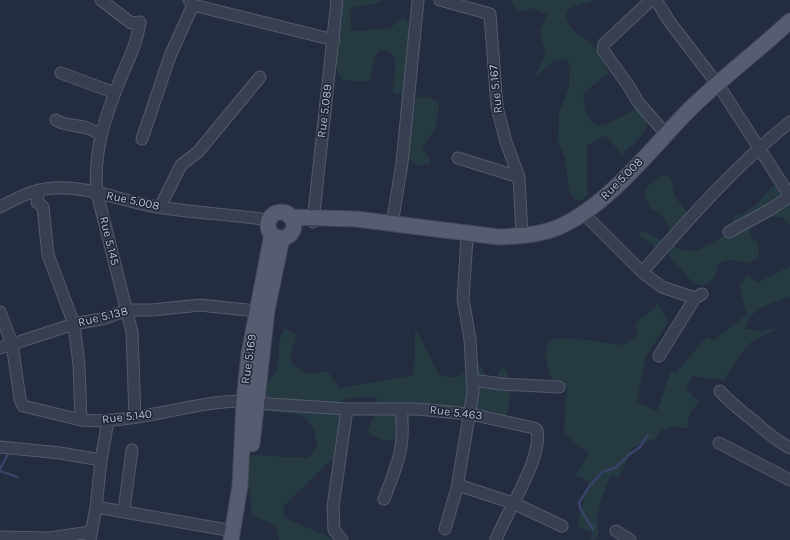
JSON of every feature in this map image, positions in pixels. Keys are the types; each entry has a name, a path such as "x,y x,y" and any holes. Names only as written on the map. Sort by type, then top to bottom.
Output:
{"main road":[{"name":"Rue 5.008","path":"274,231 279,213 291,220 349,218 499,237 522,236 540,233 561,226 603,199 666,134 790,21"},
{"name":"Rue 5.008","path":"312,219 467,239 523,242 562,232 589,219 616,195 720,86 790,30"},
{"path":"274,231 292,232 291,220"},
{"name":"Rue 5.169","path":"235,537 244,487 256,311 274,231"},
{"name":"Rue 5.169","path":"249,402 267,310 274,231"}],"street":[{"name":"Rue 5.145","path":"101,0 131,23 140,22 137,38 115,93 101,136 96,162 96,193 132,332 135,417"},
{"name":"Rue 5.089","path":"312,219 334,40 337,0"},
{"path":"392,224 402,163 418,0"},
{"name":"Rue 5.167","path":"440,0 490,14 496,107 506,142 519,177 522,236"},
{"path":"651,0 604,44 603,50 638,102 666,134"},
{"path":"656,0 669,21 720,86 790,196 772,209 729,232"},
{"path":"142,139 170,56 191,2 334,40"},
{"path":"61,73 115,93"},
{"path":"160,207 181,165 198,152 260,78"},
{"path":"56,120 59,123 91,129 101,136"},
{"path":"642,272 690,218 760,147 790,122"},
{"path":"458,158 519,177"},
{"name":"Rue 5.008","path":"0,207 39,190 76,188 274,231"},
{"path":"39,190 37,202 43,208 48,255 74,324 79,365 81,420"},
{"path":"589,219 642,272 662,286 699,296 658,356"},
{"path":"445,529 458,485 470,414 473,380 470,340 463,299 467,239"},
{"name":"Rue 5.138","path":"0,348 74,324 106,318 127,310 152,310 200,305 256,311"},
{"path":"0,312 12,344"},
{"name":"Rue 5.140","path":"12,344 20,400 23,406 81,420 108,421 216,402 249,402"},
{"path":"473,380 501,384 559,387"},
{"path":"720,391 729,402 767,433 790,448"},
{"name":"Rue 5.463","path":"249,402 347,409 417,409 470,414 519,424 537,430 538,436 533,460 518,497 513,503 496,540"},
{"path":"342,540 334,530 334,507 347,409"},
{"path":"384,499 402,446 404,429 401,410"},
{"path":"0,536 49,538 91,536 101,460 108,421"},
{"path":"719,443 790,480"},
{"path":"0,447 60,453 101,460"},
{"path":"124,510 132,450"},
{"path":"458,485 513,503 562,526"},
{"path":"96,507 124,510 235,537"},
{"path":"616,531 630,540"}],"shaded area":[{"path":"319,0 382,0 381,2 352,8 350,11 351,28 354,31 389,29 402,18 406,19 412,36 405,93 402,95 394,93 396,60 389,51 380,50 375,56 369,82 343,80 338,73 335,64 333,43 335,1"},
{"path":"511,0 594,0 570,8 566,14 566,20 569,25 595,48 609,72 583,94 589,118 594,124 607,124 636,109 647,116 646,127 643,133 622,155 606,135 587,146 588,195 578,202 569,192 565,157 558,141 559,114 569,87 570,64 565,59 554,61 535,77 546,54 540,33 547,14 531,8 517,12"},
{"path":"420,96 434,99 439,104 436,126 422,149 429,157 430,163 427,165 415,165 407,155 415,99"},
{"path":"665,174 671,179 675,197 687,212 685,223 672,242 676,248 690,251 695,250 707,246 724,236 728,226 733,222 735,215 746,212 774,185 782,185 790,191 790,225 784,218 762,216 753,222 750,229 751,236 759,245 758,258 747,263 729,260 718,264 714,278 705,285 694,284 669,255 669,248 655,246 640,236 640,232 644,231 663,242 667,237 669,228 667,221 656,210 652,211 645,193 646,189 653,182"},
{"path":"790,266 790,297 769,304 756,311 747,322 745,329 761,331 778,328 751,342 740,355 724,380 693,376 686,387 693,397 700,400 689,417 688,425 690,429 676,426 661,431 655,439 632,448 619,478 611,475 598,510 598,539 590,540 592,533 577,526 589,482 576,475 589,453 564,434 567,387 553,383 545,356 549,341 563,338 623,345 639,334 635,324 658,304 668,322 645,358 637,402 657,411 671,370 675,373 707,337 714,340 747,314 739,286 748,275 757,283"},
{"path":"285,329 296,335 290,357 291,363 308,374 327,371 340,388 414,375 415,332 418,333 438,373 446,377 457,377 478,364 493,384 502,366 509,378 510,384 510,398 506,419 503,421 476,422 419,406 395,439 384,441 370,434 368,430 374,416 377,397 347,398 341,402 335,456 283,507 285,518 325,535 332,540 279,540 277,526 252,515 247,461 251,455 308,458 317,447 314,428 302,415 263,411 258,390 275,375 279,361 280,339"}],"waterway":[{"path":"630,454 640,447 648,435"},
{"path":"0,469 9,452"},
{"path":"593,529 581,510 579,503 588,488 602,472 615,468 629,455"},
{"path":"0,471 17,477"}]}
